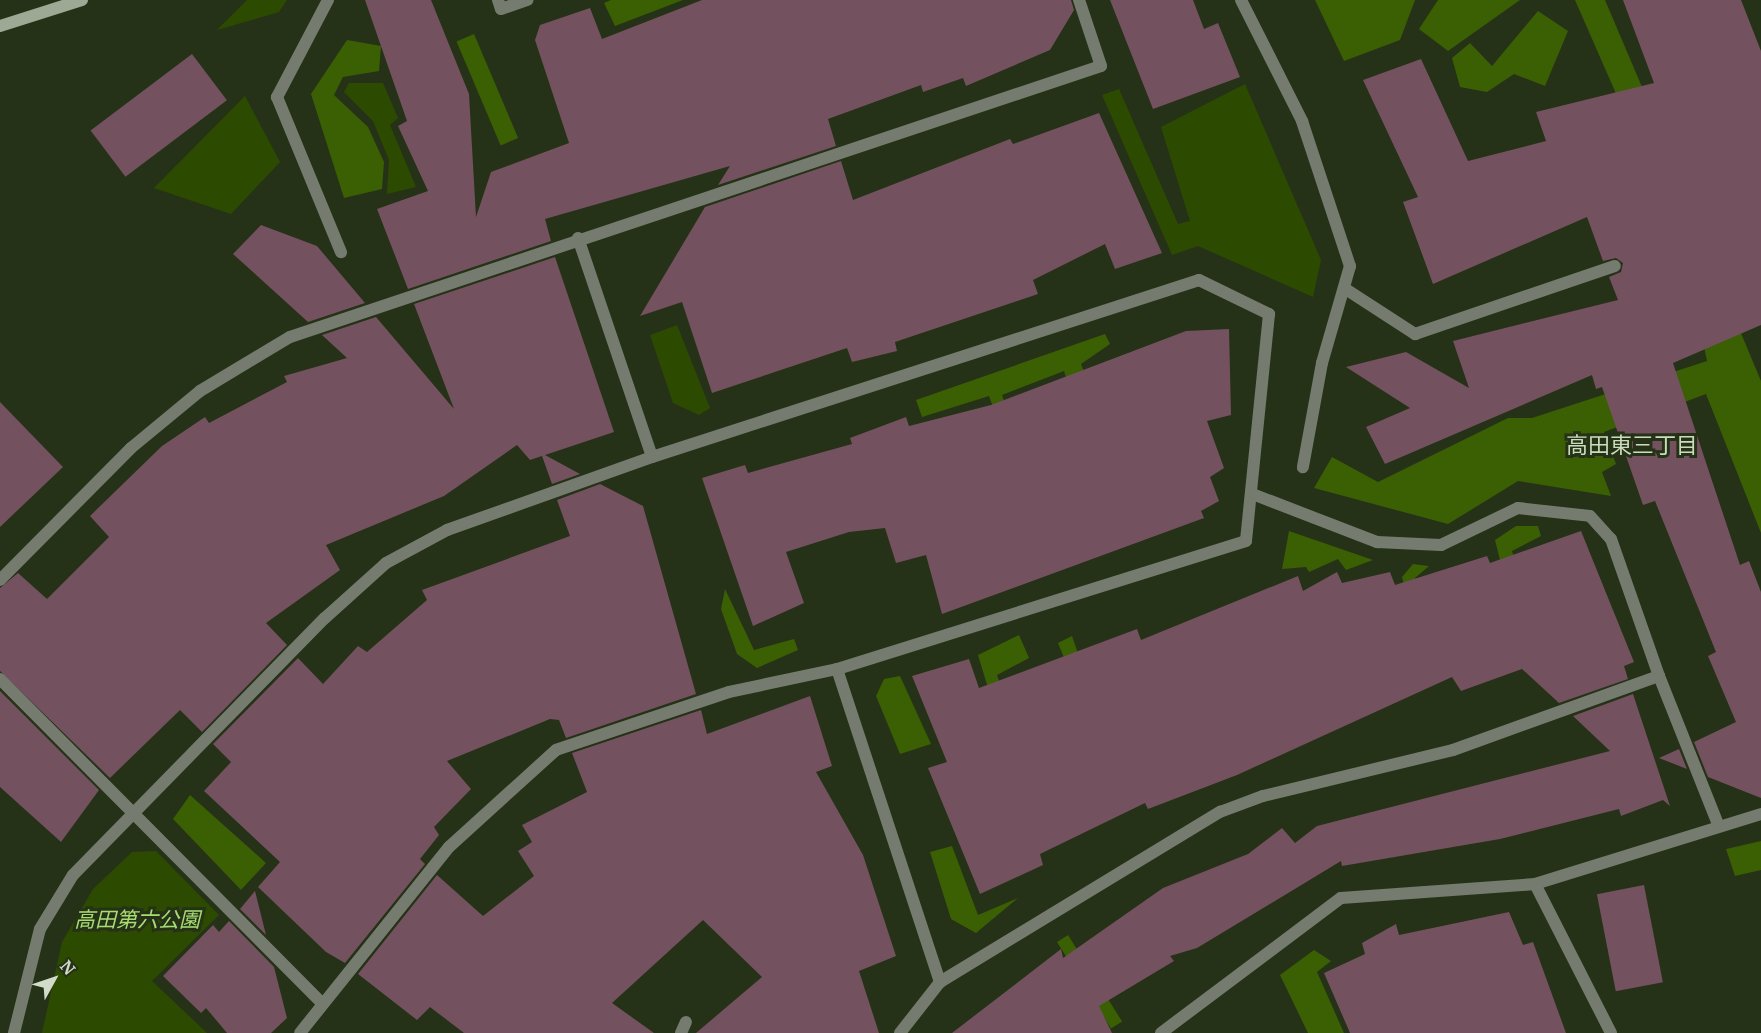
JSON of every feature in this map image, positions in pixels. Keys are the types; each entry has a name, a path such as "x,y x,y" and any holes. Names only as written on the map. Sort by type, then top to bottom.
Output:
{"main road":[{"path":"0,26 82,0"}],"street":[{"path":"328,0 277,97 340,252"},
{"path":"498,0 501,9 527,0"},
{"path":"0,580 131,448 210,385 290,337 578,238 1101,66 1078,0"},
{"path":"1241,0 1302,121 1350,266 1322,363 1303,467"},
{"path":"578,238 652,457"},
{"path":"1344,288 1415,334 1615,266"},
{"path":"14,1033 40,929 73,875 325,618 386,563 447,530 652,457 1199,280 1269,314 1255,495 1246,541 837,669 729,692 556,750 449,847 320,1001 300,1033"},
{"path":"1255,495 1377,542 1442,545 1518,508 1590,516 1611,539 1659,676 1719,827"},
{"path":"837,669 940,982"},
{"path":"900,1033 940,982 1220,812 1263,796 1453,750 1659,676"},
{"path":"0,679 320,1001"},
{"path":"1161,1033 1341,898 1535,884 1761,814"},
{"path":"1535,884 1611,1033"}],"green space":[{"path":"247,0 287,0 279,12 217,30"},
{"path":"611,0 683,0 615,26 604,3"},
{"path":"1315,0 1415,0 1400,40 1344,61"},
{"path":"1438,0 1520,0 1448,51 1419,29"},
{"path":"1575,0 1605,0 1722,275 1635,137"},
{"path":"1538,11 1568,31 1545,86 1514,74 1487,92 1460,87 1452,58 1470,43 1492,66"},
{"path":"474,34 518,138 501,145 457,41"},
{"path":"347,40 381,46 379,71 343,77 334,95 368,127 384,162 382,189 344,198 311,94"},
{"path":"349,83 383,83 398,118 390,125 416,187 387,194 389,160 373,121 344,92"},
{"path":"1245,84 1321,260 1313,297 1198,246 1172,255 1102,95 1119,89 1178,224 1190,221 1161,127"},
{"path":"245,96 280,162 231,214 154,188"},
{"path":"1730,307 1761,381 1761,533 1706,394 1604,432 1616,464 1602,472 1611,496 1518,481 1448,524 1314,488 1332,457 1378,482 1508,418 1532,418 1707,361 1697,314"},
{"path":"677,325 710,408 699,415 673,403 650,335"},
{"path":"1105,334 1110,344 1081,364 1113,446 1090,454 1064,371 1002,395 1030,474 1019,479 989,396 922,417 916,400"},
{"path":"1516,526 1538,526 1541,536 1512,551 1527,602 1512,608 1495,540"},
{"path":"1289,531 1373,560 1346,570 1338,559 1309,572 1306,567 1282,569"},
{"path":"1413,564 1429,566 1415,578 1435,637 1418,638 1402,577"},
{"path":"725,589 754,650 794,639 798,650 757,668 737,654 721,609"},
{"path":"1019,635 1029,658 997,675 1022,747 1008,754 978,655"},
{"path":"1072,636 1101,720 1091,724 1058,643"},
{"path":"900,676 931,744 900,754 876,696 884,679"},
{"path":"190,795 266,863 241,890 173,819"},
{"path":"1761,841 1761,870 1735,876 1726,849"},
{"path":"952,846 978,915 1018,898 976,933 951,919 930,852"},
{"name":"高田第六公園","path":"156,851 219,915 152,981 207,1033 42,1033 62,942 93,889 132,852"},
{"path":"1068,935 1122,1022 1111,1028 1057,942"},
{"path":"1314,950 1331,961 1317,972 1344,1033 1308,1033 1280,975"}],"building":[{"path":"365,0 431,0 469,94 476,217 491,172 569,143 535,40 540,25 590,8 602,39 702,0 1071,0 1074,10 1050,50 966,86 963,78 923,92 921,85 828,119 836,146 718,185 730,166 545,219 551,241 408,289 377,209 428,191 398,126 407,121"},
{"path":"1110,0 1193,0 1204,29 1218,23 1240,77 1153,109"},
{"path":"1623,0 1741,0 1761,51 1761,325 1673,363 1740,565 1749,561 1761,592 1761,798 1708,777 1694,742 1736,722 1708,656 1716,652 1655,501 1643,505 1602,387 1596,389 1592,375 1385,464 1366,427 1410,408 1346,367 1406,352 1469,388 1453,341 1618,300 1609,277 1621,272 1623,263 1616,258 1603,261 1587,217 1433,284 1403,202 1418,197 1363,80 1421,59 1468,161 1546,141 1536,112 1654,83"},
{"path":"192,54 227,100 125,177 91,130"},
{"path":"1099,113 1162,253 1115,269 1105,244 1033,280 1038,294 895,342 897,351 852,362 847,348 712,393 682,302 640,316 705,207 841,161 853,200 1010,139 1013,144"},
{"path":"261,225 317,246 365,303 308,322 233,254"},
{"path":"555,257 614,432 545,455 580,474 552,484 542,456 530,460 517,445 444,496 326,545 340,570 266,623 287,645 202,732 180,710 110,778 0,671 0,588 18,573 47,599 109,537 90,516 162,446 205,417 209,423 287,382 284,376 347,358 322,335 376,317 454,409 414,304"},
{"path":"1229,329 1231,415 1207,421 1224,468 1210,477 1219,501 1201,511 1204,518 942,614 926,555 896,563 885,528 849,532 786,552 804,603 753,626 702,478 745,465 748,473 852,444 850,438 906,417 909,426 991,405 1186,331"},
{"path":"0,402 63,467 0,527"},
{"path":"600,484 643,506 696,694 566,738 559,720 550,719 447,761 471,789 434,827 439,835 420,859 425,864 345,963 326,952 258,887 280,862 204,791 231,762 213,744 298,658 323,684 358,646 367,652 427,600 422,590 570,536 557,500"},
{"path":"1581,531 1634,662 1624,666 1628,679 1559,703 1522,669 1461,691 1452,677 1237,775 1148,809 1145,803 1040,854 1043,865 980,894 928,768 947,762 912,676 969,659 979,688 1137,629 1141,640 1298,576 1303,591 1337,572 1342,583 1390,572 1395,585 1487,556 1490,563"},
{"path":"0,691 99,790 61,842 0,787"},
{"path":"1633,694 1670,806 1663,800 1621,816 1619,809 1500,839 1342,866 1341,861 1197,948 1170,956 1174,961 1099,1006 1112,1033 952,1033 1061,949 1063,958 1163,888 1248,854 1282,828 1295,843 1317,826 1610,751 1573,716"},
{"path":"810,696 832,766 816,772 863,855 896,956 859,971 879,1033 696,1033 762,977 703,920 612,1003 654,1033 464,1033 430,1007 417,1020 358,974 437,875 483,916 534,876 518,851 532,842 522,825 587,792 572,753 701,710 707,734"},
{"path":"1679,749 1687,769 1659,758"},
{"path":"1644,885 1663,982 1616,991 1597,894"},
{"path":"255,891 266,935 240,909"},
{"path":"1509,912 1523,945 1533,942 1566,1033 1350,1033 1324,973 1365,954 1362,943 1396,924 1399,935"},
{"path":"229,921 274,967 287,1018 271,1033 227,1033 206,1008 201,1013 163,976 213,925 219,932"}],"district":[{"name":"高田東三丁目","path":"1632,446"}]}
